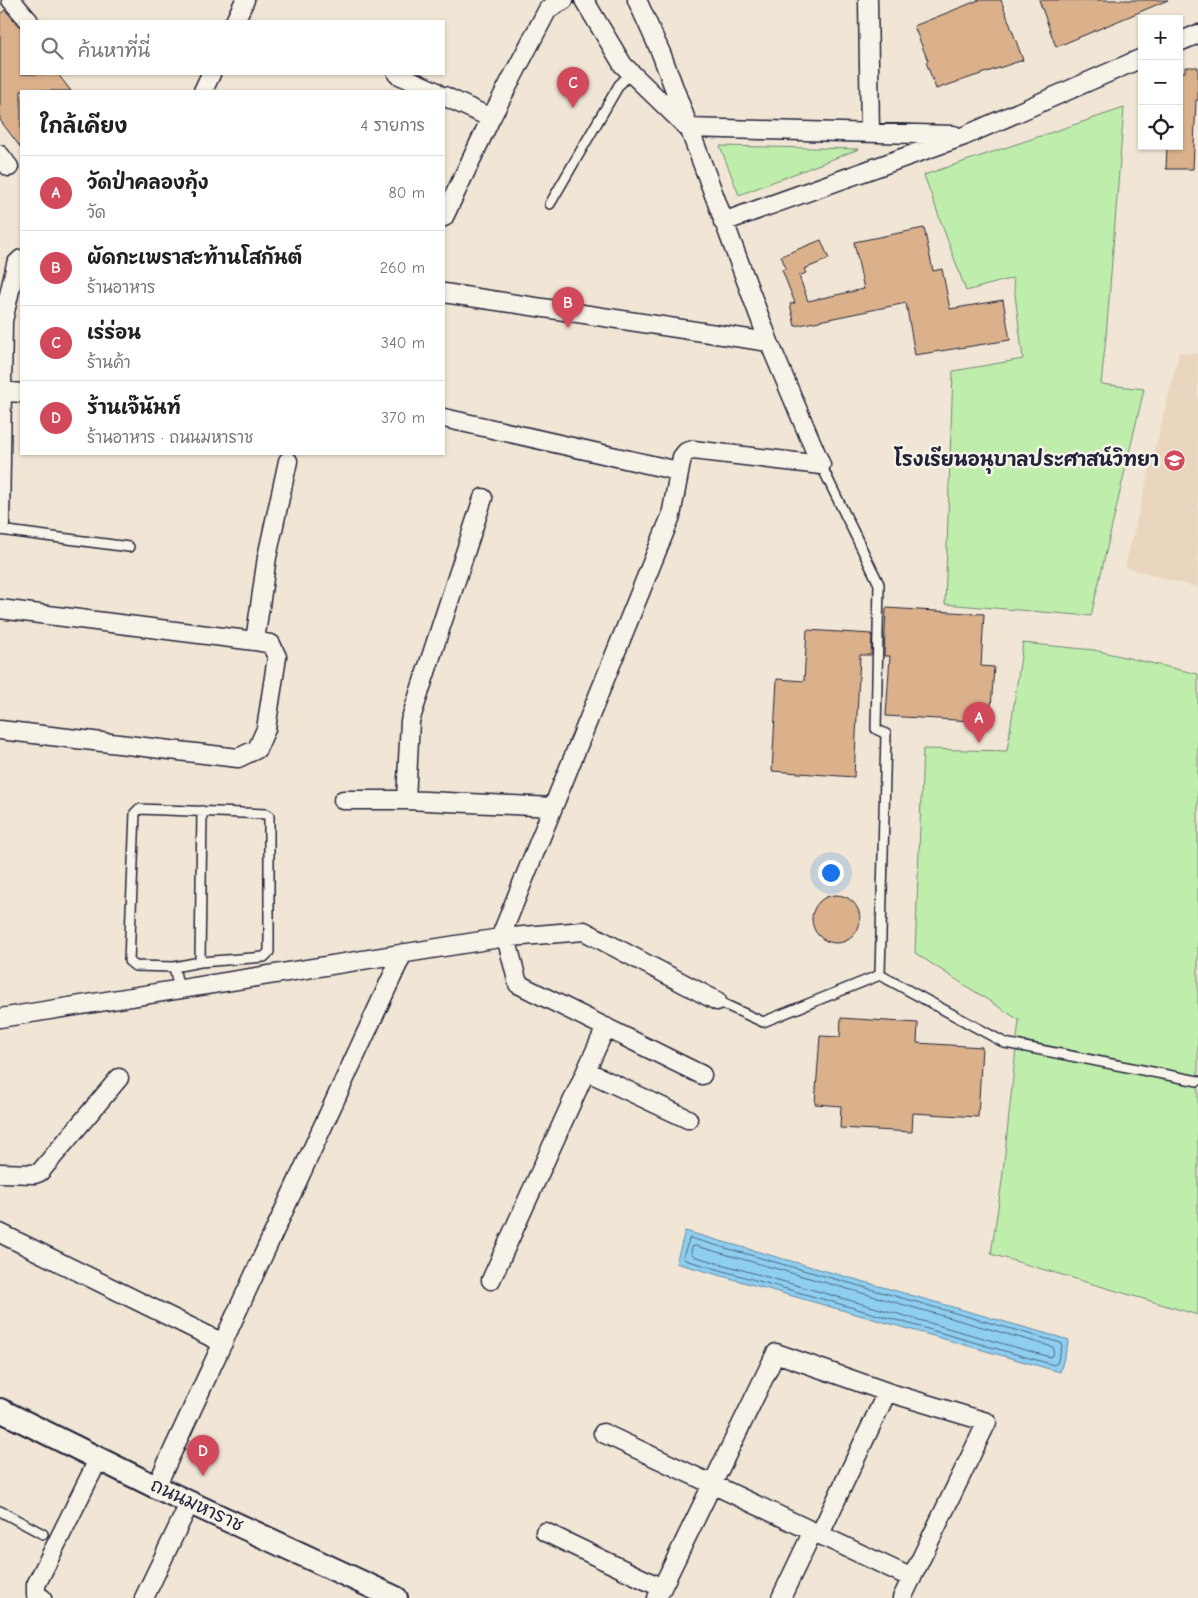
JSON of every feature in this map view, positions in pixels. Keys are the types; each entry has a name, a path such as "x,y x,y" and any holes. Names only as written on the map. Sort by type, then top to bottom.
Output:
{"street":[{"path":"11,0 28,20"},
{"path":"235,20 245,0"},
{"path":"445,215 548,9 564,0"},
{"path":"584,0 624,65 688,128 964,136"},
{"path":"637,0 661,53 769,342 821,465 693,450 686,452 682,457 670,516 553,807 503,938 518,984 702,1075"},
{"path":"868,0 870,133"},
{"path":"1183,40 1198,34"},
{"path":"723,222 964,136 1138,60"},
{"path":"203,90 210,75"},
{"path":"399,75 432,90"},
{"path":"445,96 492,118"},
{"path":"0,523 2,322 16,264 20,260"},
{"path":"445,293 769,342"},
{"path":"2,391 20,393"},
{"path":"445,418 678,471"},
{"path":"255,641 268,556 288,461"},
{"path":"406,800 410,721 482,498"},
{"path":"0,609 255,641 270,644 277,656 266,729 257,749 238,758 0,730"},
{"path":"343,800 406,800 553,807"},
{"path":"0,1018 503,938 584,931 716,1001"},
{"path":"156,1487 403,953"},
{"path":"492,1280 606,1027"},
{"path":"586,1070 688,1119"},
{"path":"0,1173 34,1174 40,1172 119,1078"},
{"path":"0,1233 223,1343"},
{"path":"546,1532 660,1593 776,1353 887,1392 987,1422 902,1598"},
{"path":"781,1598 817,1533 887,1392"},
{"name":"ถนนมหาราช","path":"0,1410 156,1487 396,1598"},
{"path":"603,1433 912,1578"},
{"path":"42,1598 36,1595 36,1585 99,1458"},
{"path":"144,1598 190,1502"}],"lane":[{"path":"550,204 619,85 631,72"},
{"path":"821,465 879,584 876,729 886,734 880,975"},
{"path":"0,530 129,547"},
{"path":"139,809 266,814 268,816 269,947 267,955 264,957 200,962 174,967 135,966 129,961 135,813 139,809"},
{"path":"200,962 202,812"},
{"path":"174,967 179,989"},
{"path":"716,1001 763,1022 880,975"},
{"path":"880,975 1005,1043 1198,1081"},
{"path":"0,1512 43,1534"}],"shaded area":[{"name":"โรงเรียนอนุบาลประศาสน์วิทยา","path":"1179,353 1198,353 1198,588 1125,567"}],"green space":[{"path":"1124,108 1101,384 1144,389 1091,616 945,604 953,371 1023,359 1013,278 966,291 924,175"},
{"path":"720,146 859,149 739,195"},
{"path":"1023,643 1094,650 1198,674 1198,1315 991,1254 1002,1181 1019,1020 915,953 923,749 1007,751"}],"water":[{"path":"685,1231 1069,1340 1060,1372 676,1263"}],"building":[{"path":"979,0 1001,0 1023,60 936,89 926,62 928,61 914,26"},
{"path":"1039,0 1168,0 1056,47"},
{"path":"5,10 20,27 20,75 59,75 70,90 20,90 20,147 0,120 0,14"},
{"path":"1185,67 1198,67 1198,100 1196,100 1193,169 1166,169 1167,150 1183,150 1183,72 1185,72"},
{"path":"924,228 933,271 942,269 950,309 1003,300 1010,340 915,355 906,303 795,326 790,304 795,303 782,270 786,268 781,256 821,240 829,259 804,269 806,273 799,276 808,301 864,289 854,242"},
{"path":"886,608 984,614 981,666 994,667 990,722 886,716 890,656 884,656"},
{"path":"807,630 872,634 871,655 860,655 854,777 772,771 777,679 804,681"},
{"path":"831,895 841,895 853,902 860,914 860,924 853,936 841,943 831,943 823,939 816,932 812,924 812,914 816,906 823,899"},
{"path":"841,1018 918,1023 917,1043 982,1047 978,1117 913,1113 912,1132 840,1128 841,1106 815,1104 820,1036 840,1037"}],"place":[{"name":"เร่ร่อน","path":"573,108"},
{"name":"ผัดกะเพราสะท้านโสกันต์","path":"568,328"},
{"name":"โรงเรียนอนุบาลประศาสน์วิทยา","path":"1175,460"},
{"name":"วัดป่าคลองกุ้ง","path":"979,743"},
{"name":"ร้านเจ๊นันท์","path":"203,1476"}]}
